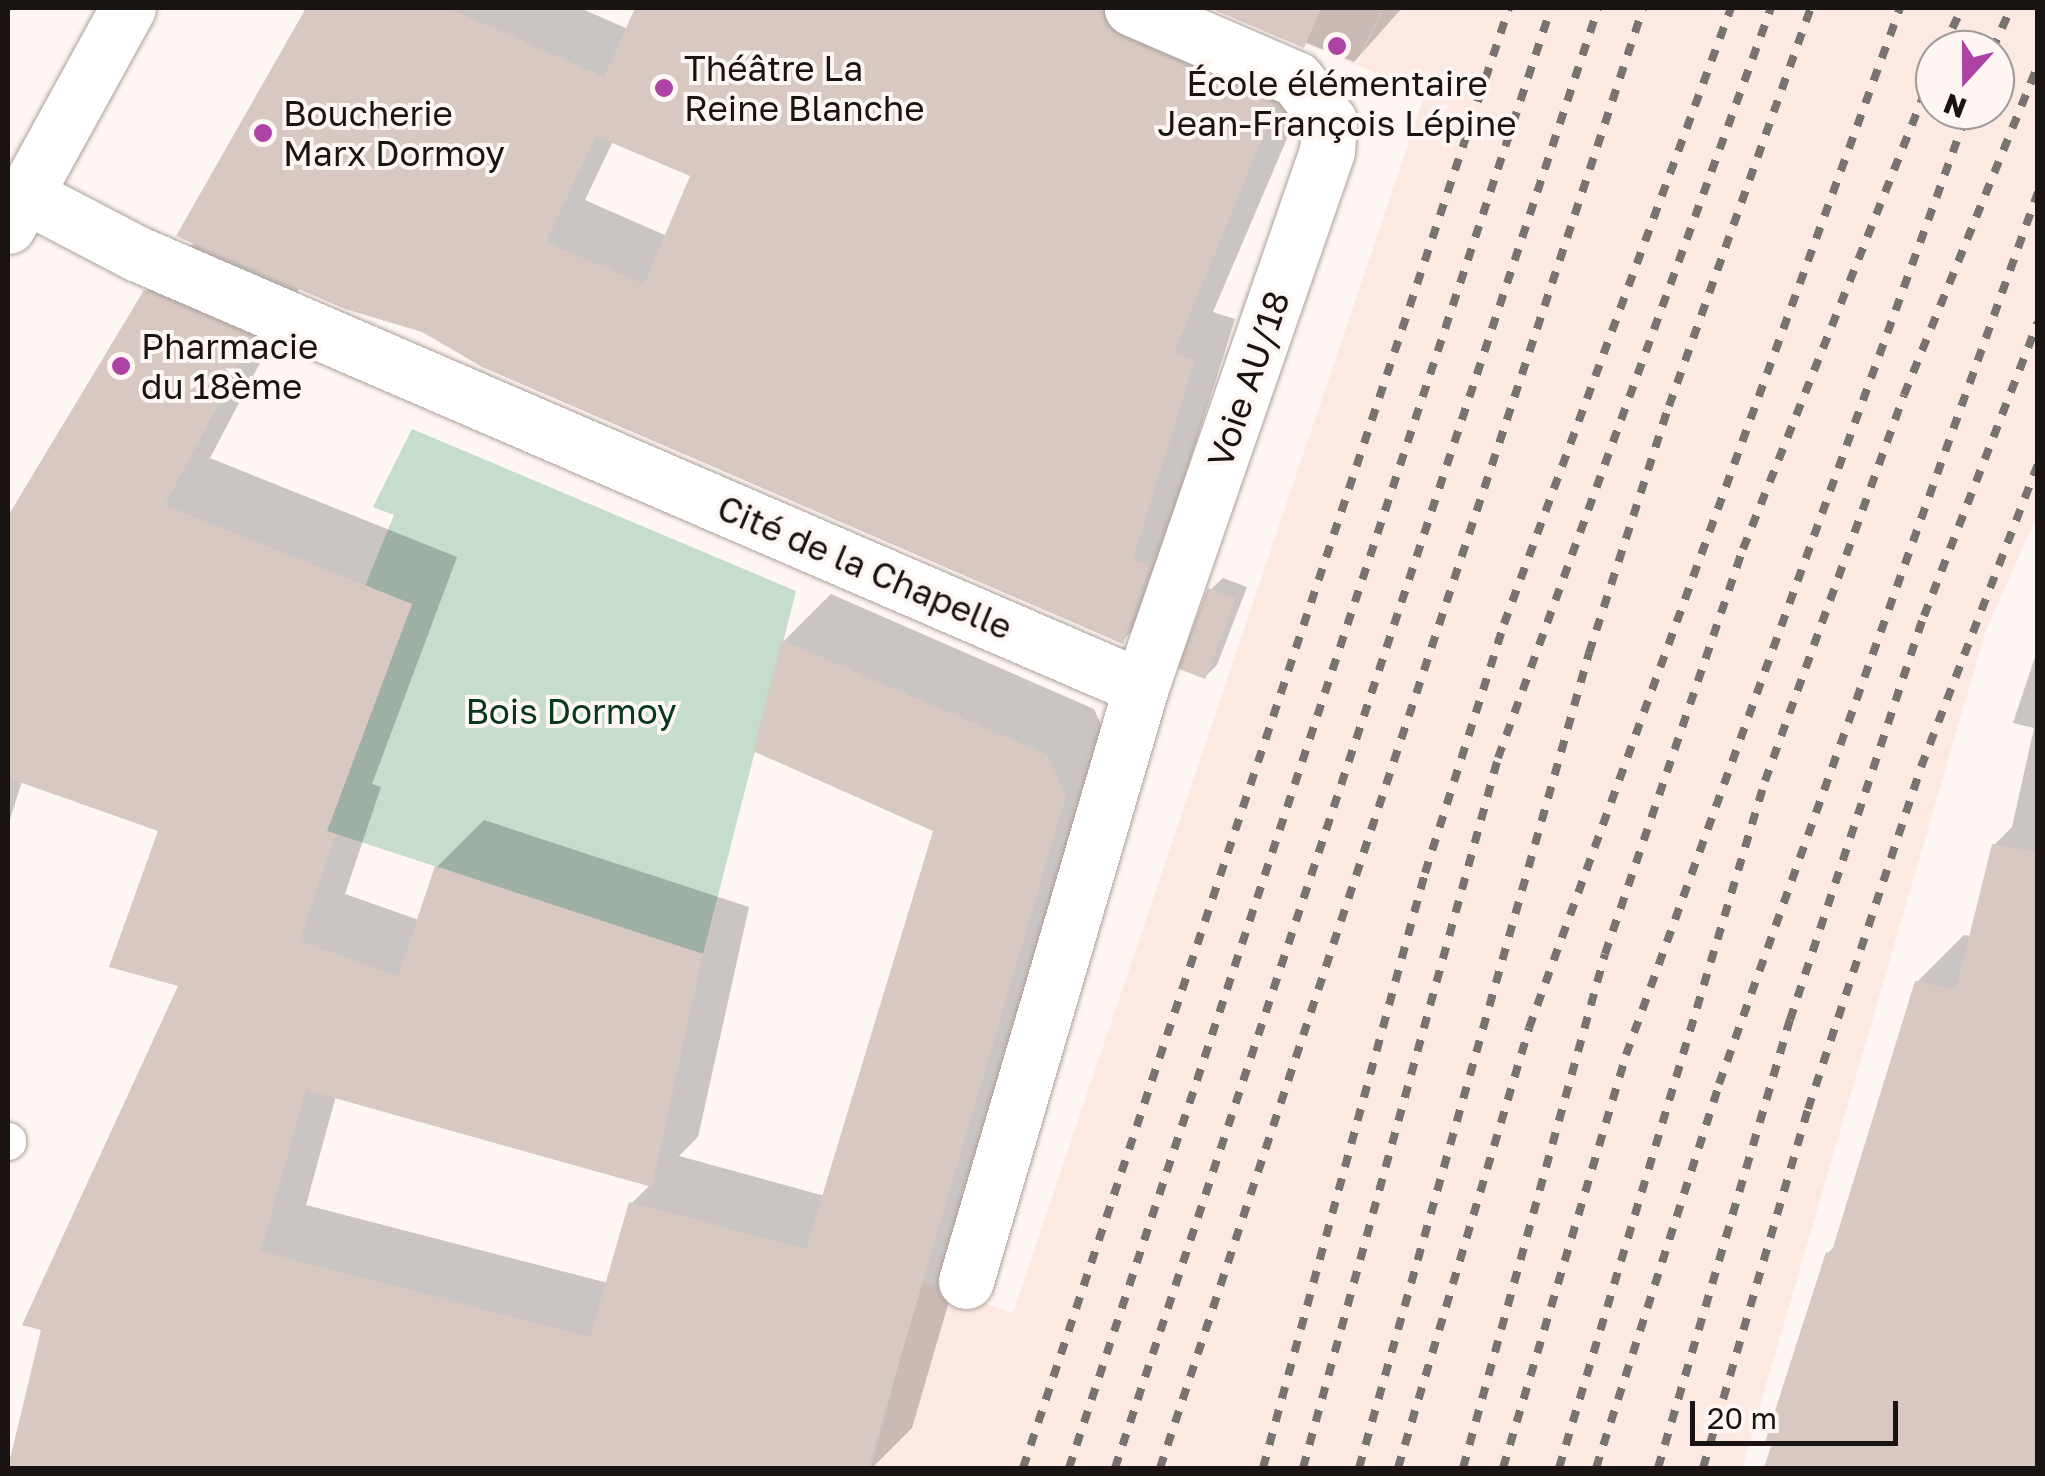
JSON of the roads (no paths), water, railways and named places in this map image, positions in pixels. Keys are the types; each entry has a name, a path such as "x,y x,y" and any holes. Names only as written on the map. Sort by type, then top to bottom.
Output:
{"street":[{"path":"16,210 128,8"},
{"name":"Voie AU/18","path":"1132,8 1296,78 1329,121 1327,151 1140,687"},
{"name":"Cité de la Chapelle","path":"16,210 125,248 1140,687"},
{"path":"966,1281 1140,687"}],"railway":[{"path":"1023,1468 1509,8"},
{"path":"1069,1468 1551,8"},
{"path":"1115,1468 1598,8"},
{"path":"1160,1468 1643,8"},
{"path":"1263,1468 1425,873 1504,624 1731,8"},
{"path":"1303,1468 1498,758 1771,8"},
{"path":"1359,1468 1589,653 1669,406 1811,8"},
{"path":"1398,1468 1529,1028 1900,8"},
{"path":"1952,30 1962,8"},
{"path":"2001,30 2011,8"},
{"path":"1559,1468 1765,781 1904,395 2038,65"},
{"path":"1463,1468 1605,954 1743,549 1915,117"},
{"path":"1503,1468 1626,1055 1961,130"},
{"path":"1596,1468 1719,1084 2038,192"},
{"path":"1658,1468 1790,1020 1924,616 2038,322"},
{"path":"1703,1468 1808,1109 1921,767 2038,463"}],"place":[{"name":"École élémentaire Jean-François Lépine","path":"1337,46"},
{"name":"Théâtre La Reine Blanche","path":"664,88"},
{"name":"Boucherie Marx Dormoy","path":"263,133"},
{"name":"Pharmacie du 18ème","path":"121,366"}],"park label":[{"name":"Bois Dormoy","path":"571,711"}]}
